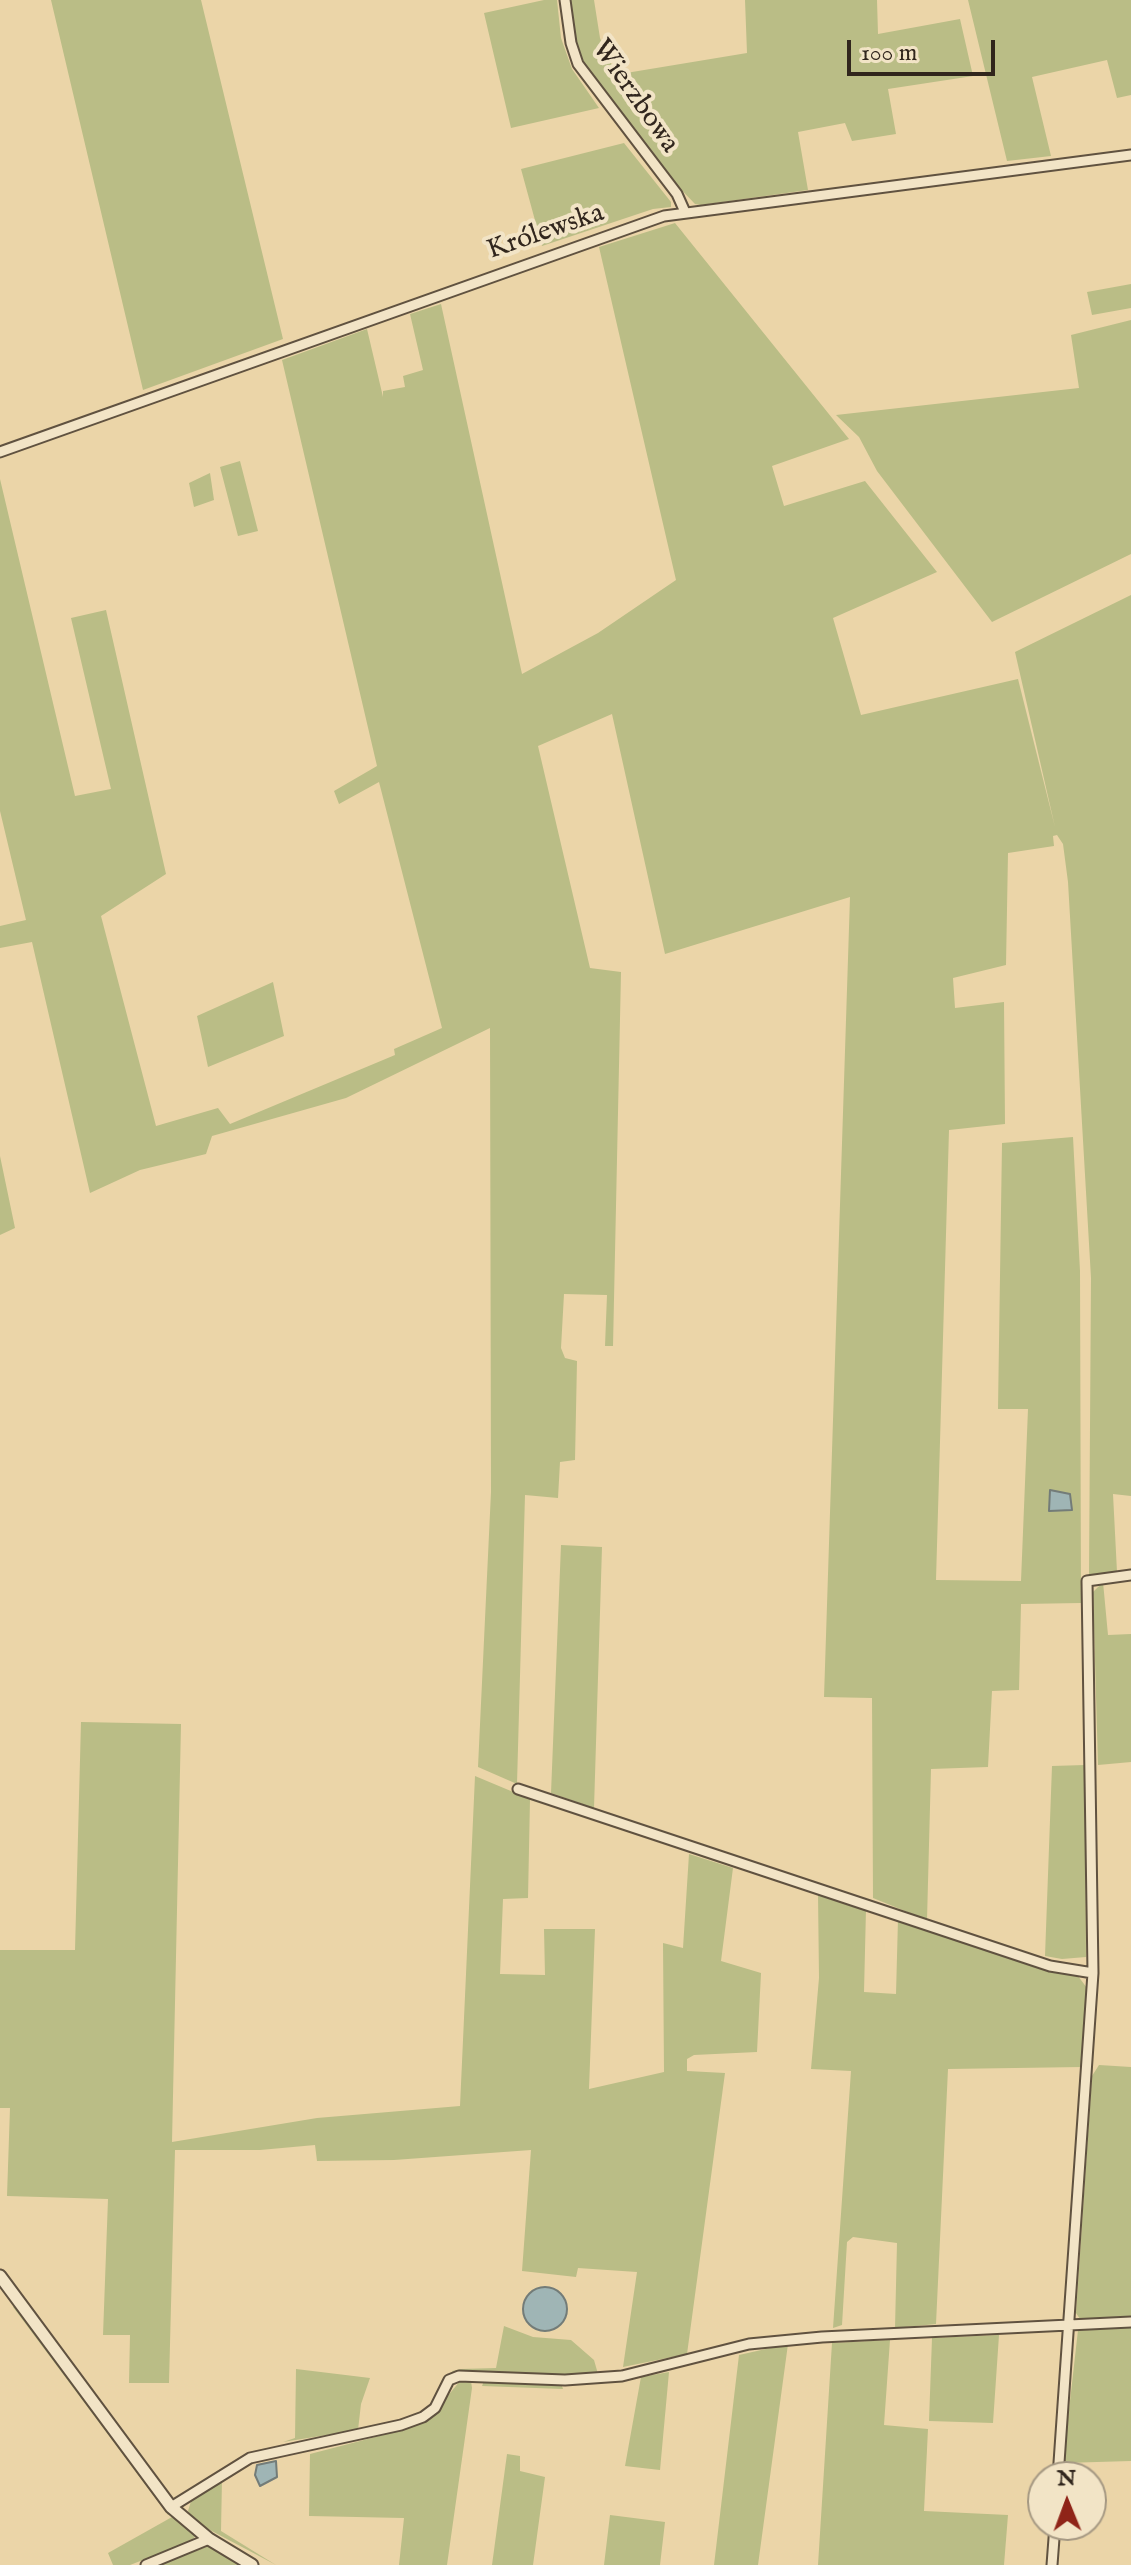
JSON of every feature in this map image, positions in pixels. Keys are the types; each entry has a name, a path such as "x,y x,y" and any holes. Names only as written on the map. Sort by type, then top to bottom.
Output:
{"street":[{"name":"Wierzbowa","path":"565,0 571,43 581,69 677,194 685,212"},
{"name":"Królewska","path":"0,452 500,272 685,212 1131,155"},
{"path":"1059,2461 1093,1973 1087,1581 1131,1575"},
{"path":"518,1789 1050,1966 1093,1973"},
{"path":"0,2276 171,2507 209,2539 252,2565"},
{"path":"171,2507 250,2458 401,2425 423,2417 435,2408 449,2380 459,2376 559,2380 622,2376 749,2344 822,2337 1131,2322"},
{"path":"146,2565 209,2539"},
{"path":"1052,2565 1054,2541"}],"green space":[{"path":"51,0 201,0 283,339 143,390"},
{"path":"557,0 561,38 572,69 599,108 511,128 484,13"},
{"path":"570,0 594,0 600,38 609,61 620,74 747,53 745,0 877,0 878,34 960,19 973,76 888,89 896,134 852,141 845,123 798,132 808,190 695,204 671,179 587,69 578,50"},
{"path":"968,0 1131,0 1131,95 1117,98 1107,60 1032,77 1051,156 1007,161"},
{"path":"624,143 671,202 671,207 653,209 542,246 521,169"},
{"path":"675,223 849,439 772,466 784,506 865,481 937,572 833,618 861,715 1018,679 1055,827 1015,652 1131,595 1131,1496 1113,1494 1117,1572 1089,1575 1091,1278 1068,882 1063,844 1057,835 1053,836 1054,846 1008,853 1006,965 953,978 955,1008 1004,1002 1005,1124 949,1130 936,1580 1021,1581 1028,1409 998,1409 1002,1143 1073,1137 1080,1271 1081,1603 1021,1604 1019,1690 992,1691 988,1767 931,1769 927,1920 873,1898 872,1698 824,1697 850,897 665,954 612,714 538,746 590,968 621,972 613,1346 605,1346 607,1295 564,1294 561,1348 565,1358 577,1361 575,1460 560,1462 558,1498 525,1495 517,1784 478,1767 491,1492 490,1028 346,1098 212,1136 206,1154 140,1170 90,1193 32,942 0,948 0,926 26,920 0,811 0,479 75,796 111,789 71,618 106,610 166,874 101,916 156,1126 218,1108 230,1124 395,1055 394,1049 442,1028 379,782 339,804 334,791 377,766 282,360 367,329 383,397 383,391 405,387 403,376 423,370 410,314 441,304 522,674 598,633 676,580 599,247"},
{"path":"1131,284 1131,308 1092,315 1087,292"},
{"path":"1131,320 1131,554 992,622 877,471 859,437 836,415 1079,388 1071,335"},
{"path":"240,461 258,531 238,536 220,467"},
{"path":"210,473 214,500 194,507 189,483"},
{"path":"273,982 284,1036 208,1067 197,1016"},
{"path":"0,1156 15,1228 0,1235"},
{"path":"561,1545 602,1547 594,1808 551,1793"},
{"path":"1103,1582 1108,1635 1131,1634 1131,1762 1098,1765 1093,1592"},
{"path":"81,1722 181,1724 172,2142 317,2118 460,2106 475,1776 530,1799 528,1898 503,1899 500,1974 545,1975 544,1929 595,1929 589,2089 664,2072 663,1943 683,1948 689,1854 733,1868 721,1961 761,1973 757,2052 694,2055 687,2059 687,2071 725,2073 687,2354 623,2367 637,2272 578,2268 576,2277 522,2271 531,2150 394,2160 317,2161 315,2145 260,2150 175,2150 169,2383 129,2383 130,2335 103,2335 108,2199 7,2196 10,2108 0,2108 0,1950 75,1950"},
{"path":"1085,1765 1086,1957 1062,1959 1045,1956 1052,1766"},
{"path":"818,1894 866,1909 864,1992 896,1994 898,1919 1078,1976 1087,1988 1082,2067 948,2069 936,2324 895,2328 897,2243 853,2237 847,2242 842,2325 833,2328 851,2071 811,2069 819,1978"},
{"path":"1099,2065 1131,2067 1131,2316 1080,2319 1076,2313 1092,2076"},
{"path":"17,2306 170,2513 168,2515 13,2307"},
{"path":"504,2326 533,2337 571,2340 594,2360 598,2374 454,2374 452,2371 461,2369 496,2368"},
{"path":"1131,2326 1131,2461 1063,2461 1078,2330"},
{"path":"999,2335 993,2423 929,2421 932,2338"},
{"path":"890,2340 884,2425 928,2429 924,2511 1008,2515 1004,2565 818,2565 832,2343"},
{"path":"788,2344 758,2565 714,2565 739,2355"},
{"path":"296,2369 370,2378 361,2404 358,2430 283,2442 295,2438"},
{"path":"669,2372 660,2470 625,2466 641,2377"},
{"path":"460,2381 471,2381 472,2388 447,2565 399,2565 404,2518 309,2516 310,2454 410,2428 428,2420"},
{"path":"484,2381 561,2383 563,2389 482,2386"},
{"path":"507,2454 520,2456 520,2471 545,2477 533,2565 492,2565"},
{"path":"222,2479 221,2531 276,2565 208,2529 190,2515 188,2511 192,2498"},
{"path":"610,2515 665,2522 660,2565 604,2565"},
{"path":"172,2517 195,2536 192,2541 130,2565 113,2565 108,2553"},
{"path":"206,2547 243,2565 160,2565"}],"shaded area":[{"path":"1050,1490 1070,1494 1072,1510 1049,1511"},
{"path":"545,2287 561,2293 567,2309 561,2325 545,2331 529,2325 523,2309 529,2293"},
{"path":"276,2461 277,2477 260,2486 255,2475 257,2465"}]}
